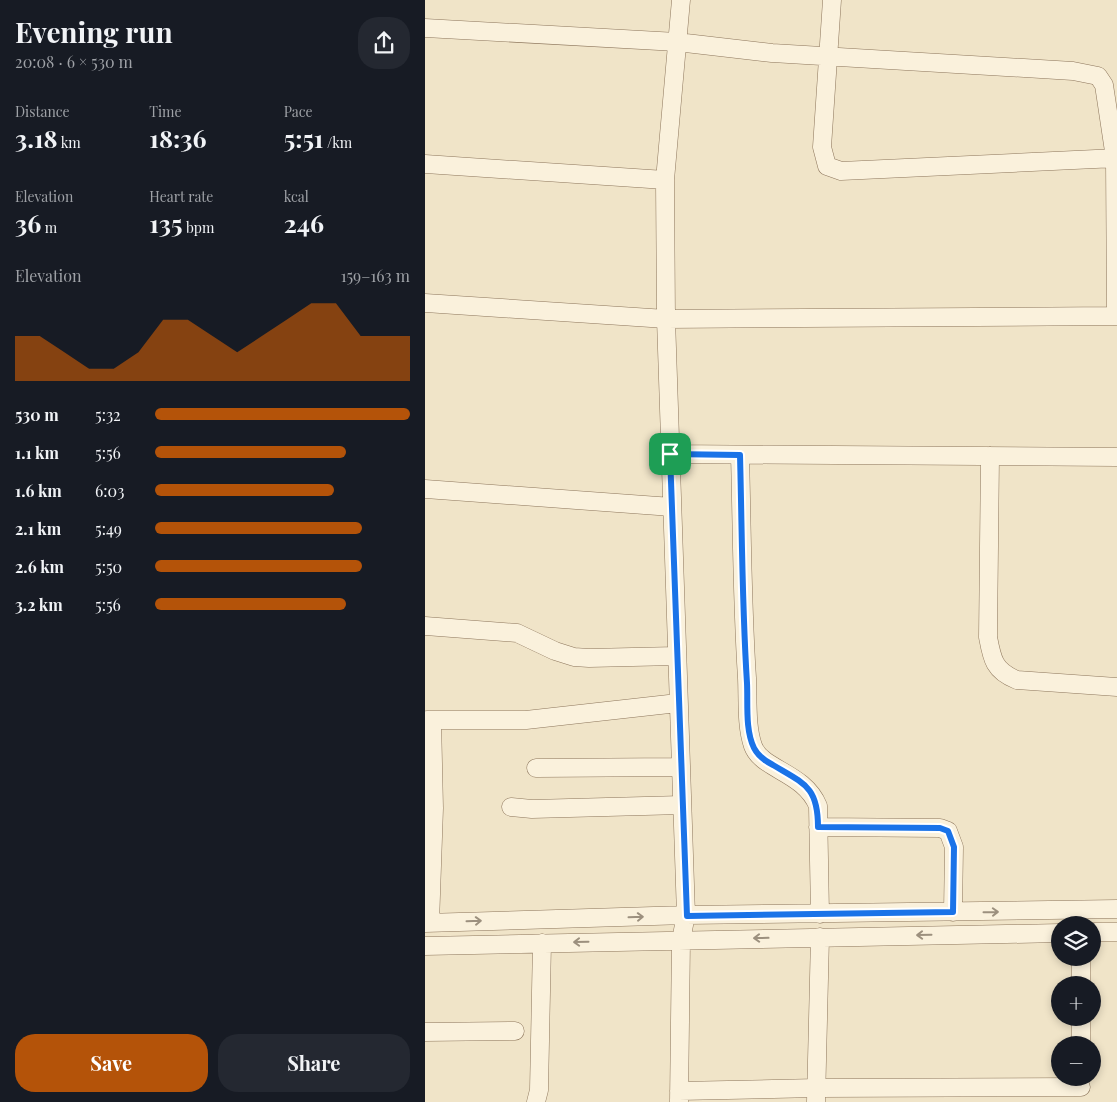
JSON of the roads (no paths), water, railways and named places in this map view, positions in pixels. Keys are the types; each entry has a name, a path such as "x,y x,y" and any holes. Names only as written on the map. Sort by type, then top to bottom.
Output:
{"street":[{"path":"681,0 665,180 666,319 676,656 687,916 681,940 679,1097 1081,1089"},
{"path":"832,0 822,147 827,166 841,171 1116,158"},
{"path":"425,28 677,42 772,53 1073,71 1098,76 1104,85 1116,158 1117,316 666,319 425,303"},
{"path":"425,164 665,180"},
{"path":"670,454 1117,457"},
{"path":"740,455 745,656 750,733 753,747 761,758 803,783 813,795 818,806 820,914"},
{"path":"990,456 988,637 995,665 1004,675 1017,680 1117,687"},
{"path":"425,489 672,507"},
{"path":"425,626 517,634 555,651 574,657 676,656"},
{"path":"678,703 526,720 430,720 427,923 687,916 1117,909"},
{"path":"537,768 681,767"},
{"path":"511,807 532,809 682,805"},
{"path":"818,827 940,828 948,831 954,847 953,912"},
{"path":"1101,932 1117,932"},
{"path":"425,946 543,942 1051,933"},
{"path":"816,1095 820,937"},
{"path":"536,1102 539,1090 543,942"},
{"path":"425,1032 515,1031"}]}
